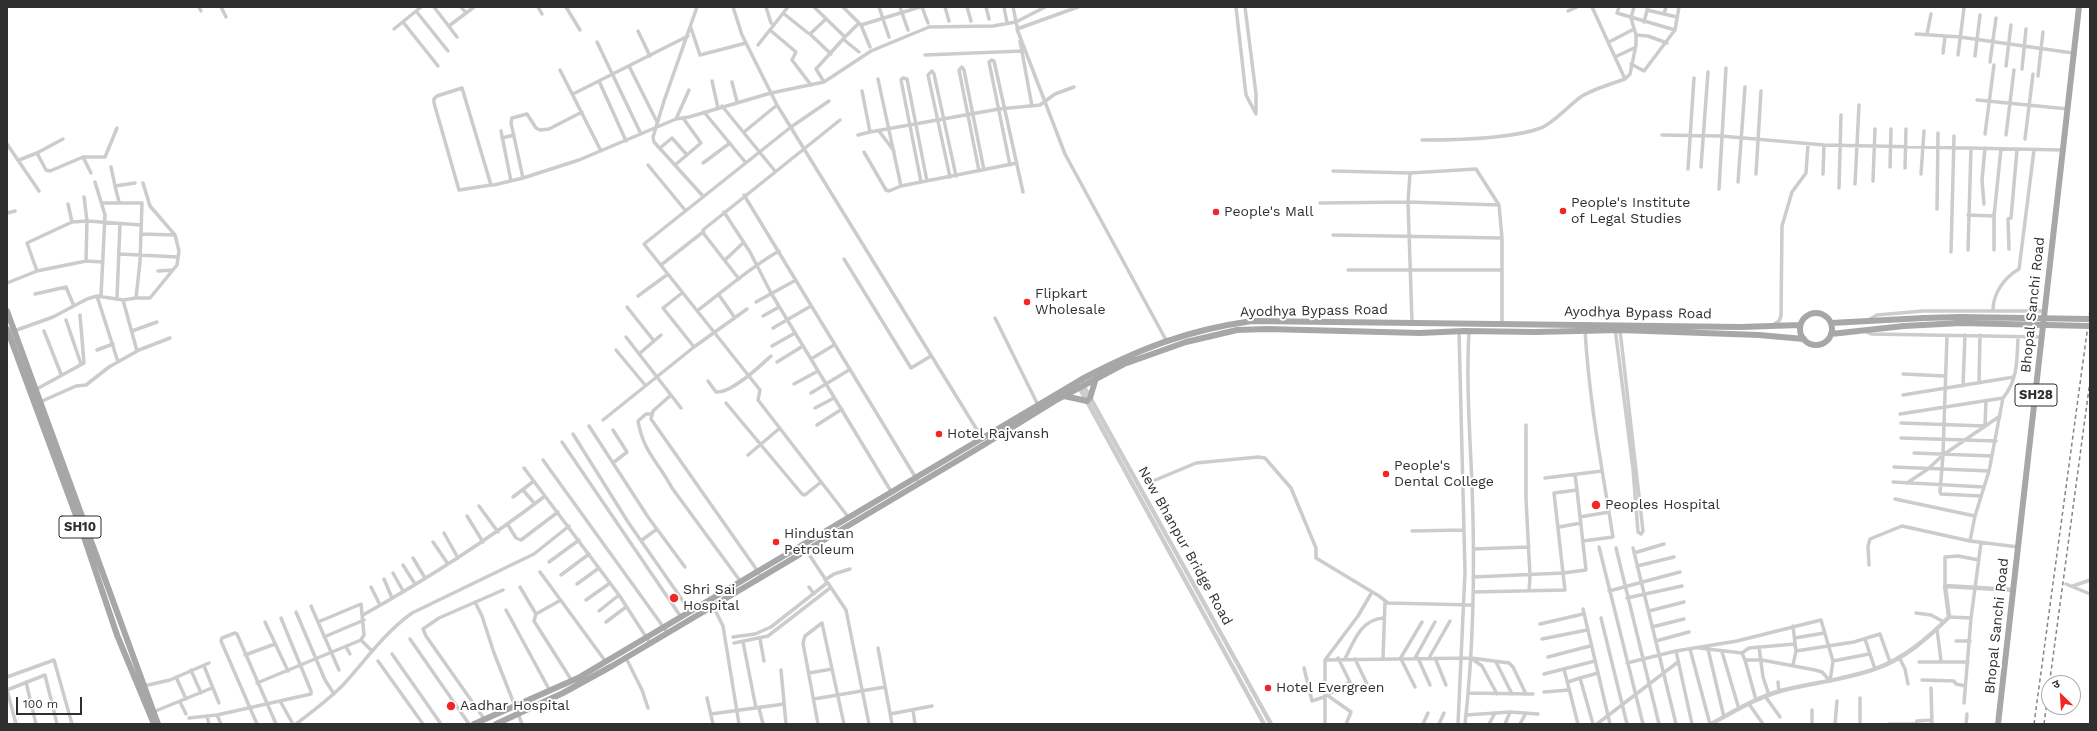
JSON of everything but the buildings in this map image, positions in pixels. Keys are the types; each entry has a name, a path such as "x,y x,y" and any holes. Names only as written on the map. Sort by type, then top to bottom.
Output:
{"main road":[{"name":"Bhopal Sanchi Road","path":"1998,724 2079,7"},
{"name":"SH10","path":"7,311 144,686 153,712 154,724"},
{"path":"1831,334 1831,325 1824,315 1812,314 1806,317 1800,325 1804,339 1810,343 1817,344 1824,342 1831,334 1904,326 1961,323 2090,326"},
{"path":"1831,325 1869,320 1960,316 2090,319"},
{"name":"Ayodhya Bypass Road","path":"715,602 741,582 760,574 806,550 917,481 982,438 1038,405 1127,359 1166,340 1178,336 1222,325 1252,321 1585,325 1618,328 1664,329 1800,325"},
{"path":"1464,323 1464,331"},
{"name":"Ayodhya Bypass Road","path":"474,724 572,681 666,630 687,616 715,602 849,518 892,493 917,481 1064,396 1080,384 1096,378 1127,359 1239,330 1420,333 1464,331 1586,332 1618,328"},
{"name":"SH10","path":"7,329 84,536 118,634 154,724"},
{"name":"Ayodhya Bypass Road","path":"1674,329 1804,339"},
{"path":"1178,336 1181,344"},
{"path":"1064,396 1088,400 1096,378"},
{"name":"Ayodhya Bypass Road","path":"496,724 562,694 626,658 648,640"}],"street":[{"path":"198,7 201,11"},
{"path":"220,7 226,17"},
{"path":"394,29 421,7"},
{"path":"434,7 457,37"},
{"path":"461,7 466,13"},
{"path":"449,26 474,7"},
{"path":"538,7 542,14"},
{"path":"566,7 580,30"},
{"path":"698,7 653,138 660,148 702,195"},
{"path":"733,7 735,18 770,93 982,438"},
{"path":"766,7 771,23"},
{"path":"758,45 788,7"},
{"path":"814,7 859,52"},
{"path":"843,7 860,24 870,47"},
{"path":"879,7 889,37"},
{"path":"900,7 908,30"},
{"path":"824,82 816,69 844,38 860,24 921,7 928,23"},
{"path":"945,7 949,21"},
{"path":"967,7 971,21"},
{"path":"986,7 989,19"},
{"path":"1004,7 1007,23"},
{"path":"1013,7 1032,106"},
{"path":"491,186 462,88 437,96 434,102 459,190 491,186 523,178 601,151 642,134 657,124 770,93 824,82 871,51 929,27 993,26 1016,22 1043,7"},
{"path":"1017,29 1078,7"},
{"path":"1236,7 1246,95 1256,114 1256,94 1245,7"},
{"path":"1568,11 1577,7"},
{"path":"1592,7 1625,79"},
{"path":"1619,7 1617,13 1675,30"},
{"path":"1422,140 1459,140 1526,132 1541,128 1583,96 1625,79 1630,74 1636,35 1631,18 1634,7"},
{"path":"1664,14 1666,7"},
{"path":"1631,64 1644,71 1667,43 1675,30 1679,7"},
{"path":"1644,22 1647,8 1677,17"},
{"path":"1958,55 1964,8"},
{"path":"416,11 448,51"},
{"path":"783,13 808,32"},
{"path":"1927,34 1931,14"},
{"path":"1975,56 1980,15"},
{"path":"1990,62 1996,18"},
{"path":"826,19 810,34 831,54"},
{"path":"403,22 438,66"},
{"path":"2006,66 2011,25"},
{"path":"691,28 700,55 746,43"},
{"path":"1017,29 1065,154 1166,340"},
{"path":"1609,42 1634,29"},
{"path":"770,30 796,52 792,60 811,85"},
{"path":"2022,69 2026,30"},
{"path":"638,31 650,56"},
{"path":"1239,33 1248,31"},
{"path":"2038,76 2043,32"},
{"path":"1916,34 1960,37 2073,53"},
{"path":"1636,35 1648,36 1667,43"},
{"path":"573,94 688,36"},
{"path":"1943,53 1945,37"},
{"path":"597,42 642,134"},
{"path":"1240,43 1250,42"},
{"path":"1615,58 1634,48"},
{"path":"925,55 1022,51"},
{"path":"1010,165 989,62 992,60 994,61 1023,192"},
{"path":"1985,134 1994,65"},
{"path":"629,66 657,124"},
{"path":"979,171 959,70 960,67 964,70 984,170"},
{"path":"1719,190 1726,68"},
{"path":"560,70 601,151"},
{"path":"2006,135 2014,70"},
{"path":"950,177 928,75 932,72 934,74 956,176"},
{"path":"1701,167 1708,72"},
{"path":"2025,139 2033,74"},
{"path":"921,182 913,126 907,79 903,78 901,80 913,126 927,181"},
{"path":"1688,169 1689,135 1694,78"},
{"path":"878,79 901,186"},
{"path":"599,81 626,141"},
{"path":"712,81 720,107 744,132 775,171"},
{"path":"732,82 737,102"},
{"path":"858,135 999,109 1040,105 1044,100 1055,94 1074,87"},
{"path":"1738,182 1745,87"},
{"path":"676,119 689,90"},
{"path":"862,91 870,132"},
{"path":"1756,174 1761,91"},
{"path":"1977,100 2030,107 2068,109"},
{"path":"829,101 791,126 746,163 702,195 644,244 760,390 758,400 849,518"},
{"path":"744,132 777,105"},
{"path":"1855,184 1859,105"},
{"path":"523,178 511,120 524,114 529,116 536,128 544,130 582,112"},
{"path":"704,112 746,163"},
{"path":"1839,188 1841,115"},
{"path":"675,165 701,143 683,118"},
{"path":"661,265 703,232 703,230 744,195 840,120"},
{"path":"37,153 46,170 50,171 84,157 105,157 117,128"},
{"path":"1890,167 1891,128"},
{"path":"1905,168 1906,129"},
{"path":"1873,181 1875,130"},
{"path":"501,131 511,180"},
{"path":"879,131 894,152"},
{"path":"1921,174 1924,131"},
{"path":"1937,209 1938,133"},
{"path":"1662,135 1721,136 1824,145 1840,144 1906,147 1938,146 2017,150 2062,150"},
{"path":"502,138 514,136"},
{"path":"1951,252 1954,136"},
{"path":"660,148 672,138 687,155"},
{"path":"19,160 37,153 63,139"},
{"path":"703,164 730,143"},
{"path":"7,144 39,191"},
{"path":"1771,327 1779,321 1781,316 1782,226 1792,192 1806,173 1808,144"},
{"path":"1824,145 1824,174"},
{"path":"1968,250 1970,148"},
{"path":"1984,204 1982,180 1985,148"},
{"path":"1994,250 1994,216 1998,194 2001,149"},
{"path":"2009,249 2008,219 2011,218 2017,150"},
{"path":"1993,310 1994,297 2009,275 2019,269 2034,150"},
{"path":"864,152 886,190 889,191 901,186 1017,163"},
{"path":"84,157 91,172"},
{"path":"648,165 685,210"},
{"path":"111,167 119,202"},
{"path":"1333,171 1410,173 1476,169 1499,205 1502,238 1502,324"},
{"path":"1410,173 1408,202 1412,322"},
{"path":"95,182 102,203 105,223 103,262 99,296 118,362"},
{"path":"115,186 135,183"},
{"path":"14,331 54,317 74,306 99,296 123,300 150,298 177,266 178,257 175,235 150,206 143,183"},
{"path":"744,195 917,481"},
{"path":"84,197 87,221 86,261"},
{"path":"1320,203 1408,202 1499,205"},
{"path":"102,203 142,203 141,254 136,298"},
{"path":"68,204 72,222"},
{"path":"7,214 15,211"},
{"path":"724,212 756,264 779,307 892,493"},
{"path":"1968,215 1994,216"},
{"path":"37,272 28,242 72,222 87,221 141,225"},
{"path":"117,298 120,224"},
{"path":"703,232 739,279"},
{"path":"141,234 175,235"},
{"path":"1333,235 1409,235 1502,238"},
{"path":"725,260 743,243"},
{"path":"697,311 756,264 779,251"},
{"path":"119,254 178,257"},
{"path":"844,259 911,368 931,356"},
{"path":"7,283 37,272 86,261 103,262"},
{"path":"158,271 173,270"},
{"path":"1348,270 1502,270"},
{"path":"638,296 668,274"},
{"path":"756,302 796,280"},
{"path":"34,294 66,287 74,306"},
{"path":"682,293 663,308 694,347"},
{"path":"719,294 735,318"},
{"path":"123,300 137,351"},
{"path":"773,328 811,306"},
{"path":"627,307 654,341"},
{"path":"763,316 779,307"},
{"path":"603,420 645,385 747,308"},
{"path":"1869,320 1877,315 1923,311 2045,311"},
{"path":"35,390 84,362 80,315"},
{"path":"995,318 1038,405"},
{"path":"66,320 82,364"},
{"path":"132,331 157,322"},
{"path":"1583,541 1614,537 1602,472 1589,386 1585,325"},
{"path":"1618,328 1621,340 1643,531 1641,534 1638,532 1633,469 1616,347 1618,328"},
{"path":"1859,330 1871,334 2042,337"},
{"path":"44,331 61,374"},
{"path":"1458,724 1464,605 1464,530 1459,382 1464,331"},
{"path":"1464,331 1468,383 1473,549 1470,658 1465,724"},
{"path":"772,346 795,333"},
{"path":"639,354 661,335"},
{"path":"1963,386 1965,335"},
{"path":"1980,335 1980,383"},
{"path":"1947,336 1944,390 1944,439 1940,492 1942,494 1981,496"},
{"path":"626,337 681,408"},
{"path":"1970,541 1975,516 1989,471 1996,441 2003,398 2011,389 2014,377 2018,337"},
{"path":"40,402 76,386 86,385 118,362 137,351 170,338"},
{"path":"97,350 113,344"},
{"path":"811,359 834,345"},
{"path":"777,362 803,346"},
{"path":"616,350 645,385"},
{"path":"708,381 719,393 726,391 748,376 771,356"},
{"path":"811,392 849,370"},
{"path":"794,384 818,371"},
{"path":"1903,374 1945,376"},
{"path":"1903,395 1944,390 2014,377"},
{"path":"1459,382 1468,383"},
{"name":"New Bhanpur Bridge Road","path":"1080,384 1264,724"},
{"path":"672,395 651,414 646,414 638,422 642,441 653,460 664,473 672,488 741,582"},
{"path":"816,408 834,398"},
{"path":"1900,414 2003,398"},
{"name":"New Bhanpur Bridge Road","path":"1088,400 1271,724"},
{"path":"1985,426 1986,401"},
{"path":"726,403 803,495 821,482"},
{"path":"817,425 842,409"},
{"path":"651,414 651,419 760,574"},
{"path":"1907,483 1928,469 1943,455 2000,416"},
{"path":"1901,423 1985,426"},
{"path":"1526,425 1526,499 1530,576 1528,591"},
{"path":"589,426 657,529 685,567"},
{"path":"748,455 780,428"},
{"path":"613,430 627,452 613,463"},
{"path":"573,434 642,540 687,616"},
{"path":"1901,438 1996,441"},
{"path":"562,442 687,616"},
{"path":"1914,453 1992,456"},
{"path":"1153,481 1196,463 1258,457 1265,458 1293,492 1316,548 1316,558 1372,592 1385,602 1392,604 1472,605"},
{"path":"543,460 666,630"},
{"path":"1894,467 1989,471"},
{"path":"524,468 569,526 619,595 648,640"},
{"path":"1545,478 1602,472"},
{"path":"1473,577 1530,576 1586,570 1575,475"},
{"path":"513,497 534,481"},
{"path":"1893,482 1941,486 1984,487"},
{"path":"1926,485 1926,491"},
{"path":"523,490 535,504"},
{"path":"1473,592 1565,590 1554,493 1577,490"},
{"path":"363,614 403,592 483,542 546,496"},
{"path":"1895,499 1975,516"},
{"path":"479,506 498,532"},
{"path":"508,525 516,538 521,540 558,512"},
{"path":"1463,513 1472,512"},
{"path":"1580,517 1609,512"},
{"path":"467,516 483,542"},
{"path":"1559,527 1581,523"},
{"path":"296,724 334,694 398,623 412,613 534,554 569,526"},
{"path":"1869,565 1868,546 1870,540 1902,526 1981,543 2018,547"},
{"path":"642,540 657,529"},
{"path":"1412,530 1464,530"},
{"path":"444,533 458,558"},
{"path":"549,562 579,540"},
{"path":"433,542 448,564"},
{"path":"1964,703 1974,587 1981,543"},
{"path":"1664,544 1633,550 1676,724"},
{"path":"1473,549 1529,547"},
{"path":"1599,547 1643,724"},
{"path":"1616,548 1624,586 1659,724"},
{"path":"806,550 846,610 869,724"},
{"path":"561,575 589,554"},
{"path":"1464,557 1473,556"},
{"path":"1949,617 1945,586 1945,557 1958,556 1979,560"},
{"path":"1637,566 1674,557"},
{"path":"413,558 425,578"},
{"path":"403,565 415,584"},
{"path":"577,584 599,568"},
{"path":"733,637 755,634 770,628 814,594 834,574 850,569"},
{"path":"540,572 606,662"},
{"path":"1609,591 1641,581 1680,572"},
{"path":"393,573 403,592"},
{"path":"384,579 392,598"},
{"path":"2073,586 2090,580"},
{"path":"586,600 610,583"},
{"path":"2066,584 2090,594"},
{"path":"1627,598 1644,593 1682,586"},
{"path":"1945,586 2014,590"},
{"path":"371,587 380,605"},
{"path":"520,587 536,614"},
{"path":"809,587 814,594"},
{"path":"734,643 760,639 768,636 830,588"},
{"path":"484,720 426,636 423,629 439,618 503,590"},
{"path":"1325,724 1325,660 1358,616 1372,592"},
{"path":"598,611 619,595"},
{"path":"561,600 536,614 534,621 572,681"},
{"path":"475,602 482,616 494,654 522,724"},
{"path":"715,602 727,644 739,724"},
{"path":"1383,658 1385,602"},
{"path":"1648,611 1684,602"},
{"path":"257,683 346,647 361,640 364,635 364,620 361,604 318,622"},
{"path":"311,606 339,670"},
{"path":"606,622 626,607"},
{"path":"1583,609 1590,646 1610,724"},
{"path":"506,610 550,691"},
{"path":"296,612 327,685 334,694"},
{"path":"1916,613 1930,615 1944,622"},
{"path":"1540,624 1583,614"},
{"path":"1690,648 1710,724 1717,722 1756,700 1779,692 1875,669 1899,657 1931,635 1949,617 1971,618"},
{"path":"189,718 217,715 312,693 281,618"},
{"path":"1345,658 1358,634 1365,625 1373,619 1384,618"},
{"path":"1601,618 1627,724"},
{"path":"1652,627 1684,619"},
{"path":"324,637 364,620"},
{"path":"1696,648 1737,641 1821,620 1833,661 1830,681"},
{"path":"1429,658 1450,621"},
{"path":"265,622 274,644 288,671"},
{"path":"1400,659 1422,622"},
{"path":"1416,658 1435,622"},
{"path":"818,724 803,640 820,623 822,624 844,724"},
{"path":"1793,626 1796,651 1793,665"},
{"path":"770,628 776,630"},
{"path":"1937,629 1941,661"},
{"path":"1542,639 1587,630"},
{"path":"1656,641 1689,632"},
{"path":"257,724 249,708 222,638 236,633 244,655 276,724"},
{"path":"1795,638 1824,633"},
{"path":"1796,651 1865,639 1880,634 1890,662"},
{"path":"410,639 469,724"},
{"path":"760,639 764,661"},
{"path":"1865,639 1875,669"},
{"path":"361,640 372,651"},
{"path":"1956,641 1970,641"},
{"path":"743,642 763,724"},
{"path":"244,655 274,644"},
{"path":"1628,663 1690,648 1722,652 1742,652 1746,649 1759,647 1795,644"},
{"path":"1548,657 1590,646"},
{"path":"346,647 350,654"},
{"path":"1759,647 1767,696 1780,717"},
{"path":"878,648 892,724"},
{"path":"1708,650 1724,717"},
{"path":"1676,651 1692,724"},
{"path":"1722,652 1739,709"},
{"path":"1742,652 1756,700"},
{"path":"392,654 441,724"},
{"path":"1833,661 1869,654"},
{"path":"1899,657 1905,669 1908,684"},
{"path":"626,658 642,690 648,708"},
{"path":"1325,660 1338,658 1470,658 1509,663 1513,667 1526,694"},
{"path":"1304,668 1312,701 1325,696 1350,682 1338,658"},
{"path":"1416,658 1430,685"},
{"path":"1435,658 1446,685"},
{"path":"1470,658 1482,666 1497,694"},
{"path":"1355,659 1367,684"},
{"path":"1400,659 1415,687"},
{"path":"7,677 54,660 72,724"},
{"path":"1745,660 1762,660 1822,672 1830,681"},
{"path":"378,661 423,724"},
{"path":"1544,674 1595,661"},
{"path":"1496,662 1512,694"},
{"path":"1597,724 1678,662"},
{"path":"1919,662 1968,662"},
{"path":"144,686 176,677 209,663"},
{"path":"204,666 219,703"},
{"path":"809,673 832,669"},
{"path":"1564,669 1578,724"},
{"path":"191,670 201,693"},
{"path":"781,670 786,724"},
{"path":"1568,682 1598,673"},
{"path":"16,724 7,690 45,675 57,724"},
{"path":"176,677 186,699"},
{"path":"1580,678 1593,724"},
{"path":"1922,680 1954,681 1956,684 1965,686"},
{"path":"26,682 36,724"},
{"path":"1778,682 1779,692"},
{"path":"814,699 886,687"},
{"path":"153,712 212,688"},
{"path":"1889,724 1916,724 1917,721 1932,722 1931,688"},
{"path":"1544,692 1569,690"},
{"path":"1468,693 1533,694"},
{"path":"1325,696 1351,712 1346,724"},
{"path":"707,698 713,724"},
{"path":"1860,698 1860,724"},
{"path":"280,701 293,724"},
{"path":"1835,724 1837,701"},
{"path":"180,702 186,714"},
{"path":"711,714 784,704"},
{"path":"1749,704 1763,724"},
{"path":"890,714 932,706"},
{"path":"912,710 915,724"},
{"path":"1812,710 1812,724"},
{"path":"1423,724 1428,712"},
{"path":"1466,715 1510,712 1538,714"},
{"path":"1505,724 1510,712"},
{"path":"1439,724 1444,713"},
{"path":"1489,724 1495,713"},
{"path":"1520,724 1526,713"},
{"path":"1966,724 1967,714"},
{"path":"217,715 220,724"},
{"path":"207,716 209,724"}],"railway":[{"path":"2034,724 2090,310"},
{"path":"2044,724 2090,381"}],"place":[{"name":"People's Institute of Legal Studies","path":"1563,211"},
{"name":"People's Mall","path":"1216,212"},
{"name":"Flipkart Wholesale","path":"1027,302"},
{"name":"Hotel Rajvansh","path":"939,434"},
{"name":"People's Dental College","path":"1386,474"},
{"name":"Peoples Hospital","path":"1596,505"},
{"name":"Hindustan Petroleum","path":"776,542"},
{"name":"Shri Sai Hospital","path":"674,598"},
{"name":"Hotel Evergreen","path":"1268,688"},
{"name":"Aadhar Hospital","path":"451,706"}]}
